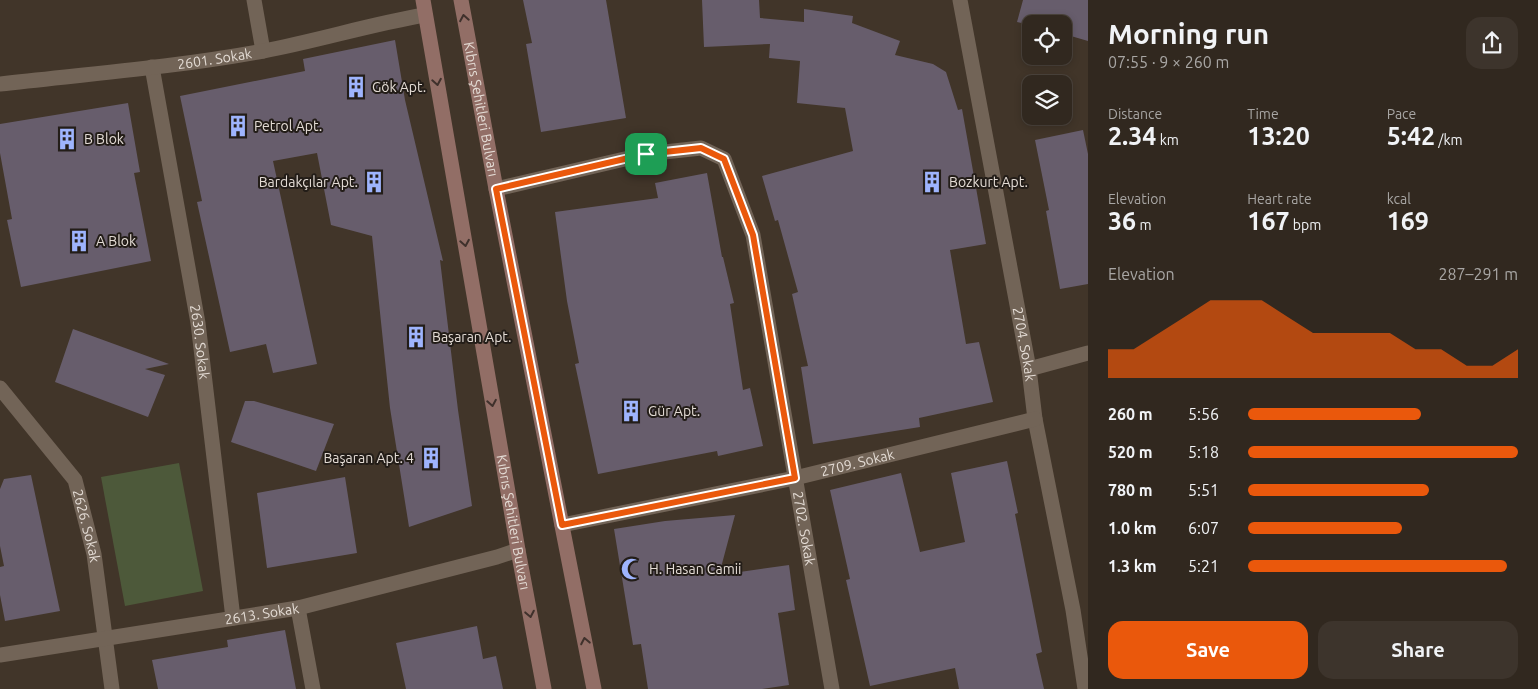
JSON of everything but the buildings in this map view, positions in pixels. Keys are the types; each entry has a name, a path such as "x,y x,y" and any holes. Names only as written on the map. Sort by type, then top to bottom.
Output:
{"main road":[{"name":"Kıbrıs Şehitleri Bulvarı","path":"461,0 594,689"},
{"name":"Kıbrıs Şehitleri Bulvarı","path":"424,7 518,550 544,689"}],"street":[{"path":"254,0 263,51"},
{"name":"2704. Sokak","path":"960,0 1029,369 1035,420 1081,609 1085,689"},
{"name":"2601. Sokak","path":"0,84 152,67 263,51 399,19 424,7"},
{"name":"2630. Sokak","path":"152,67 198,323 233,618"},
{"name":"2702. Sokak","path":"496,189 646,154 701,148 724,159 753,235 832,689"},
{"path":"1029,369 1088,353"},
{"name":"2626. Sokak","path":"0,388 75,480 94,554 112,689"},
{"name":"2709. Sokak","path":"562,525 795,478 1035,420"},
{"name":"2613. Sokak","path":"0,654 298,608 518,550"},
{"path":"298,608 313,689"}],"green space":[{"path":"179,463 203,591 125,606 101,477"}],"place":[{"name":"Gök Apt.","path":"356,87"},
{"name":"Petrol Apt.","path":"238,126"},
{"name":"B Blok","path":"67,139"},
{"name":"Bardakçılar Apt.","path":"374,182"},
{"name":"Bozkurt Apt.","path":"932,182"},
{"name":"A Blok","path":"79,241"},
{"name":"Başaran Apt.","path":"416,337"},
{"name":"Gür Apt.","path":"631,411"},
{"name":"Başaran Apt. 4","path":"431,458"},
{"name":"H. Hasan Camii","path":"632,569"}],"route":[{"path":"701,148 724,159 753,235 795,478 562,525 496,189 646,154 701,148"}]}
